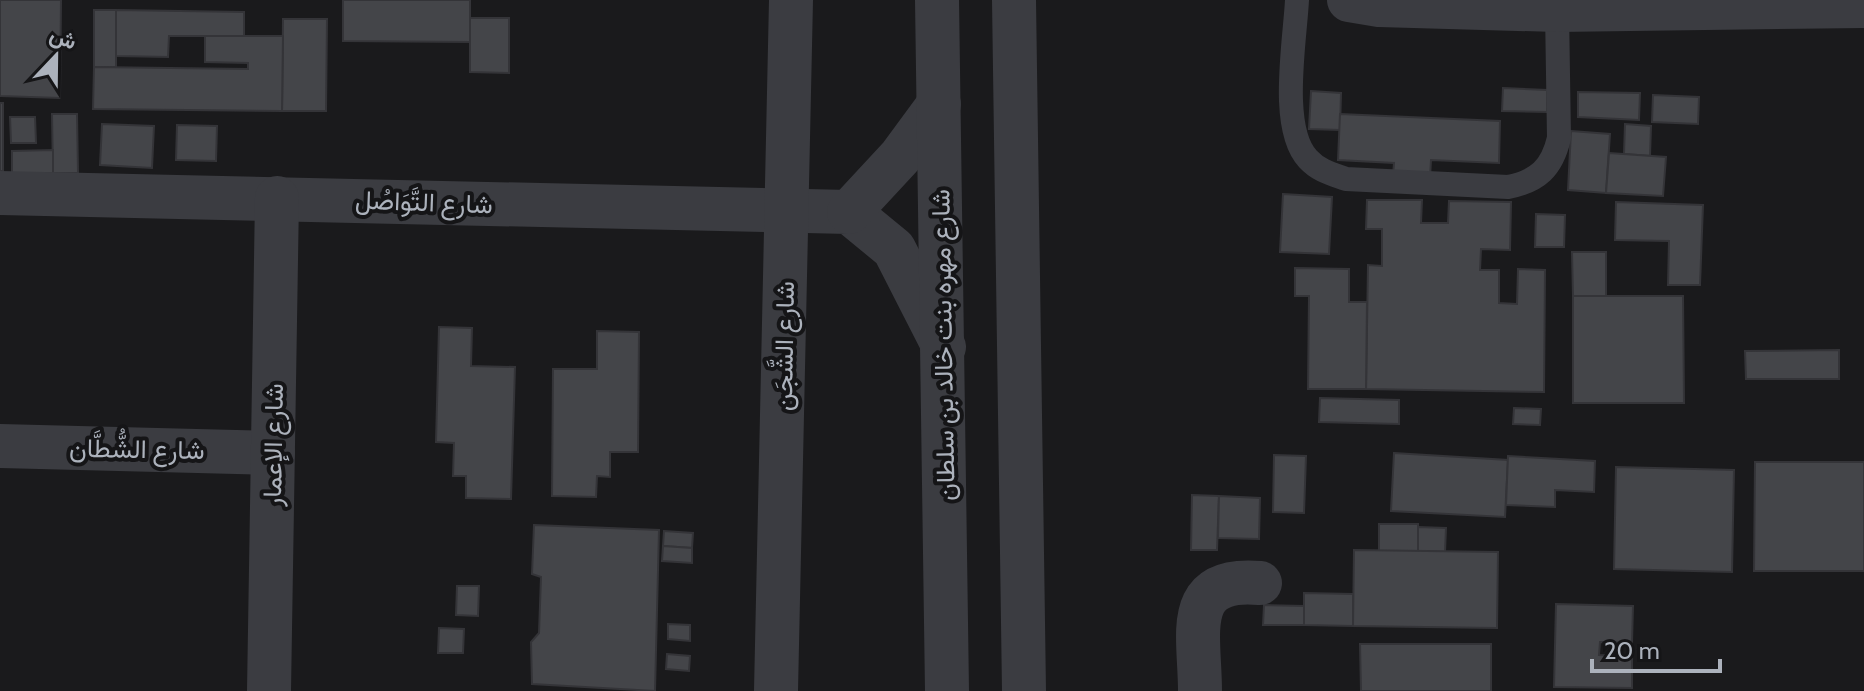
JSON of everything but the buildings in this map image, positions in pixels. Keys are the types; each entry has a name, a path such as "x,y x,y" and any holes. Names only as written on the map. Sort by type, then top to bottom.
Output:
{"street":[{"name":"شارع الشَّجَن","path":"776,691 791,0"},
{"name":"شارع مهره بنت خالد بن سلطان","path":"937,0 947,691"},
{"path":"1014,0 1024,691"},
{"path":"1349,0 1379,5 1557,10 1864,6"},
{"path":"939,104 900,157 849,212 894,249 944,347"},
{"name":"شارع التَّوَاصُل","path":"0,193 849,212"},
{"name":"شارع الإعمار","path":"269,691 277,198"},
{"name":"شارع الشُّطَّان","path":"0,446 273,453"},
{"path":"1200,691 1201,607 1210,591 1225,582 1260,583"}],"lane":[{"path":"1297,0 1292,118 1295,140 1307,159 1324,172 1346,179 1508,187 1527,183 1543,173 1555,157 1559,138 1557,10"}]}
